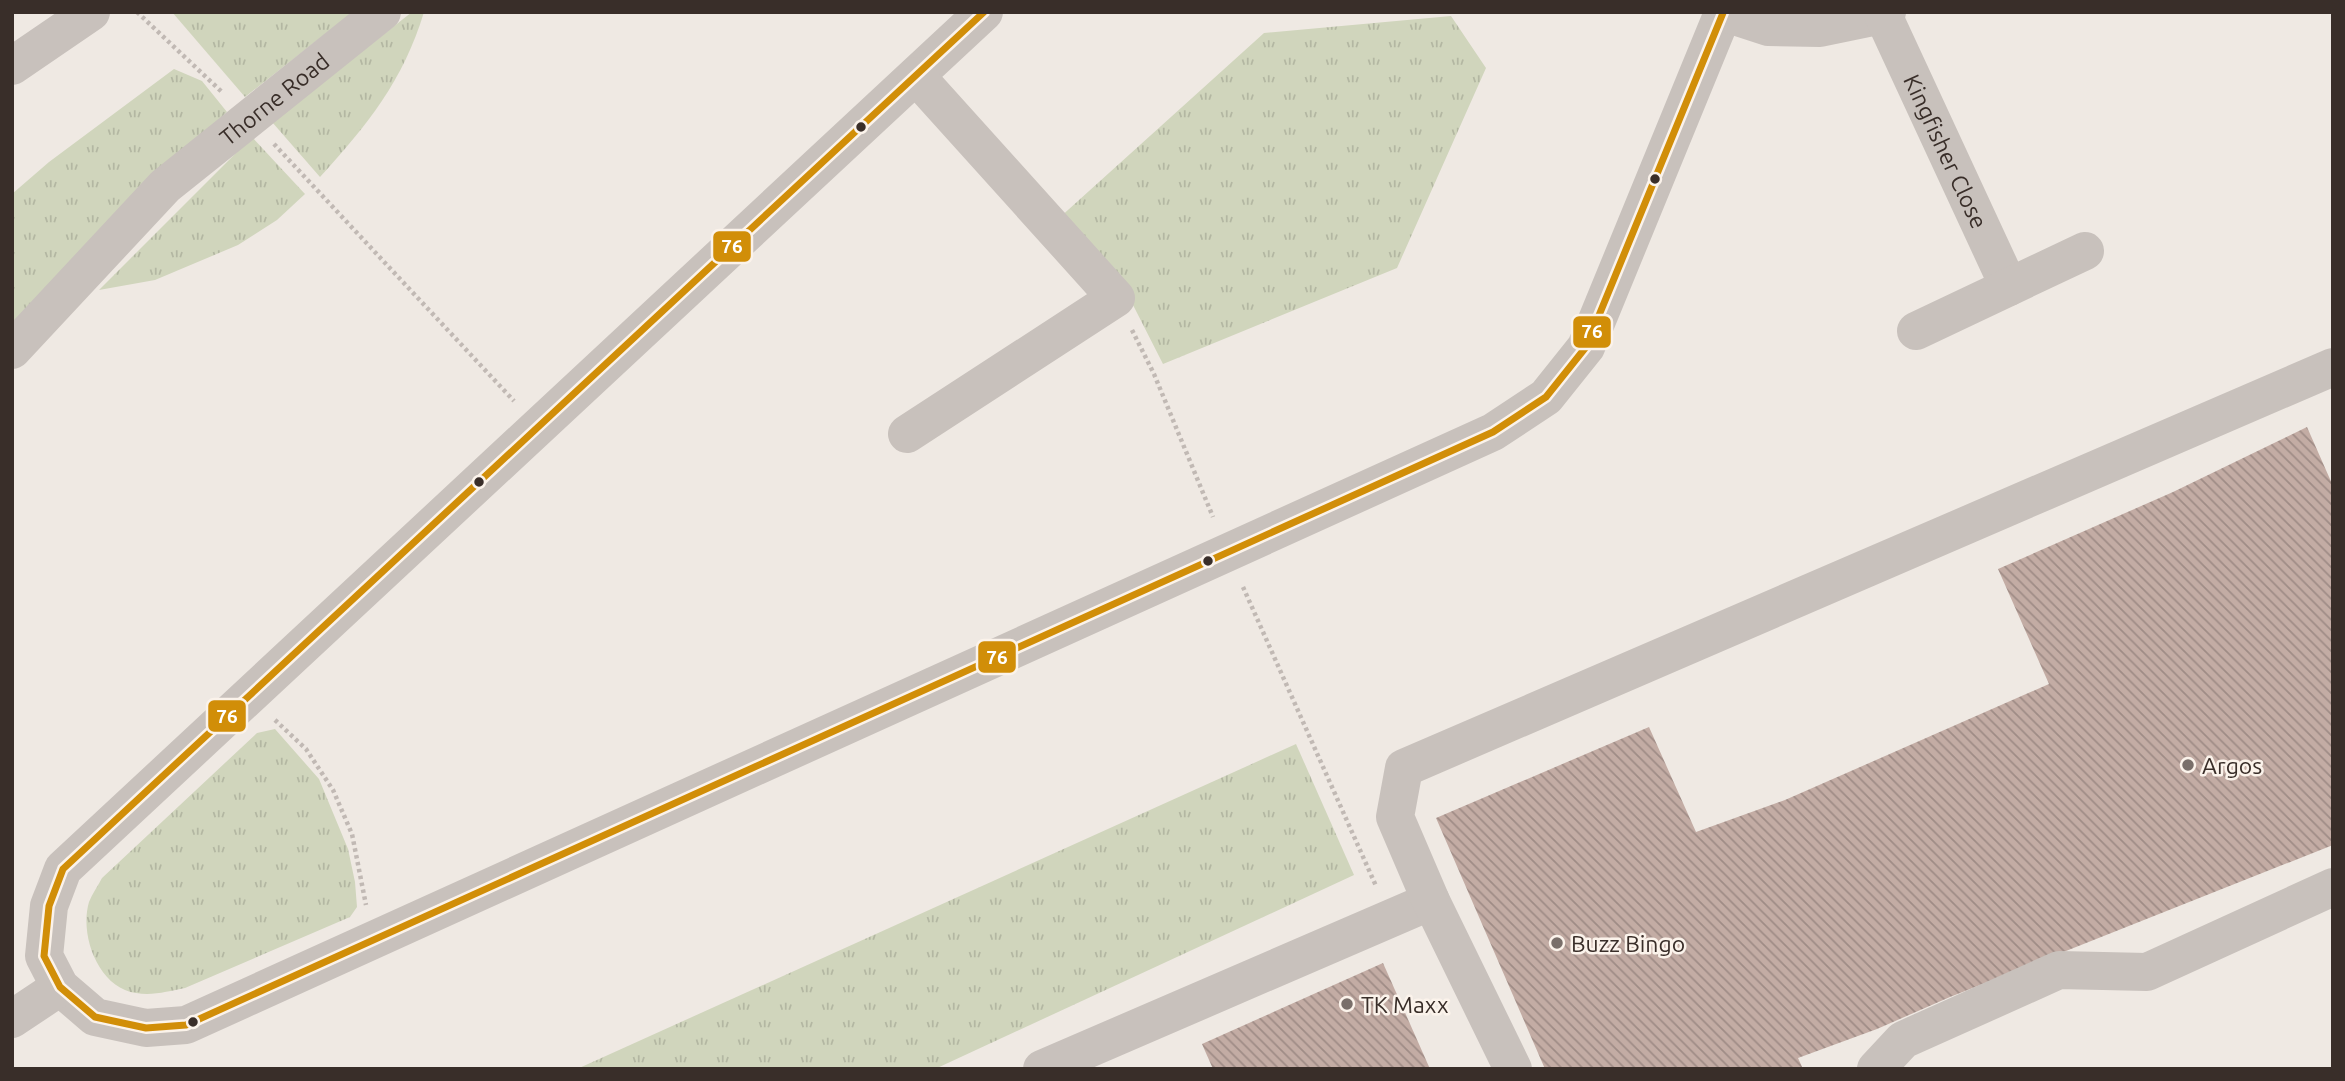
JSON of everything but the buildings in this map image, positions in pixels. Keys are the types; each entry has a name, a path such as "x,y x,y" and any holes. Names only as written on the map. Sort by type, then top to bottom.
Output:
{"street":[{"path":"12,66 91,12"},
{"name":"Thorne Road","path":"12,350 165,186 382,12"},
{"path":"984,12 63,869 49,906 44,956 61,987 95,1017 146,1028 186,1025 1493,432 1546,397 1586,347 1722,13 1768,27 1820,28 1885,14"},
{"name":"Kingfisher Close","path":"1885,14 2009,287"},
{"path":"907,434 1116,298 915,76"},
{"path":"1916,331 2085,251"},
{"path":"1513,1069 1432,901 1395,817 1404,768 2333,367"},
{"path":"1876,1069 1903,1040 2059,970 2147,972 2333,887"},
{"path":"1042,1069 1432,901"},
{"path":"12,1019 61,987"}],"path":[{"path":"137,12 250,118 538,427"},
{"path":"1116,298 1154,374 1228,552 1390,919"},
{"path":"250,695 306,749 333,790 352,834 374,940"}],"green space":[{"path":"172,12 353,12 245,97"},
{"path":"412,12 424,12 395,81 354,139 320,177 272,122"},
{"path":"1451,16 1486,68 1397,268 1163,364 1133,305 1058,219 1264,33"},
{"path":"174,69 202,81 227,112 138,192 12,327 12,194 49,162"},
{"path":"252,137 305,194 277,220 238,245 155,280 99,290"},
{"path":"275,729 319,779 348,849 357,907 350,917 185,988 149,994 123,989 102,971 95,958 87,930 89,902 102,878 257,733"},
{"path":"1296,744 1354,875 935,1069 577,1069"}],"transit line":[{"name":"76","path":"984,12 63,869 49,906 44,956 60,987 95,1017 146,1028 186,1025 1493,432 1546,397 1586,347 1723,13"}],"place":[{"name":"Argos","path":"2188,765"},
{"name":"Buzz Bingo","path":"1557,943"},
{"name":"TK Maxx","path":"1347,1004"}]}
